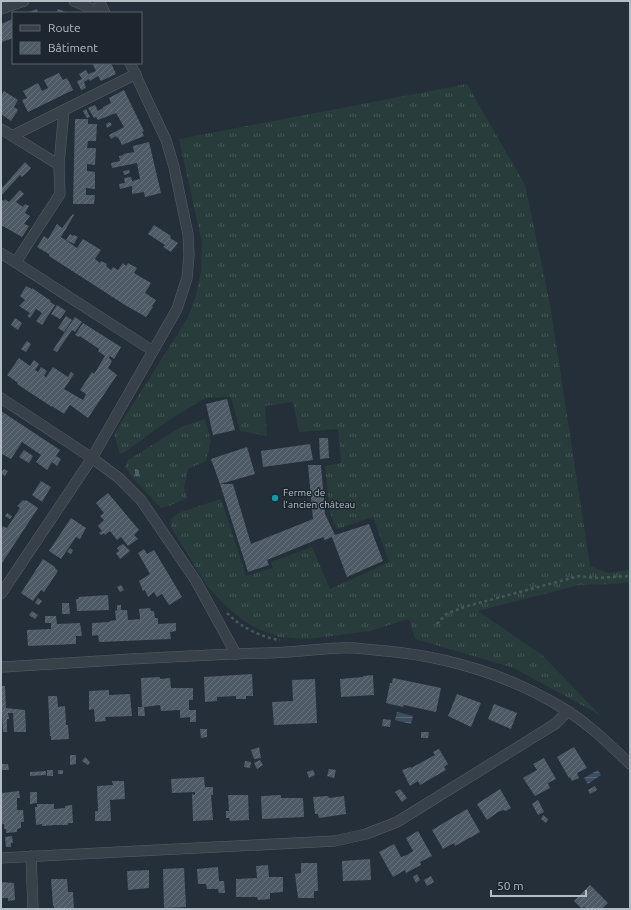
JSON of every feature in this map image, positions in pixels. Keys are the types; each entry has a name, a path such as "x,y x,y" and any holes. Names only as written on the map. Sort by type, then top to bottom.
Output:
{"street":[{"path":"1,9 24,1"},
{"path":"74,1 99,12"},
{"path":"99,1 104,12"},
{"path":"1,594 92,458 177,309 188,278 189,255 186,227 174,167 166,140 131,64"},
{"path":"12,136 136,74"},
{"path":"16,262 60,194 59,165 64,110"},
{"path":"1,129 59,165"},
{"path":"1,253 153,351"},
{"path":"1,398 92,458 119,478 141,500 196,581 236,654"},
{"path":"1,667 340,648 418,655 448,661 499,676 520,685 568,711 595,731 630,764"},
{"path":"1,858 335,842 366,834 397,822 555,724 568,711"},
{"path":"31,856 33,909"}],"path":[{"path":"437,624 446,614 464,607 579,576 595,578 630,576"},
{"path":"224,610 255,633 270,639 283,641"}],"green space":[{"path":"467,84 525,185 550,304 590,566 608,573 630,570 630,582 579,585 478,611 542,655 600,715 514,668 415,639 409,619 370,631 308,639 279,637 258,629 244,621 228,608 207,586 171,527 171,519 178,513 221,499 246,576 273,568 271,562 312,547 330,589 389,562 373,517 337,529 330,513 325,466 341,463 338,429 299,432 293,402 265,406 267,436 240,431 231,397 205,398 166,422 125,452 120,454 114,434 187,319 195,299 201,271 202,243 179,139"},
{"path":"205,419 211,442 206,461 188,469 184,487 187,498 161,508 132,477 125,467 128,460 181,427"}],"water":[{"path":"397,712 413,716 411,724 395,720"},
{"path":"598,770 601,775 588,784 584,778"}],"building":[{"path":"37,9 38,12 30,12"},
{"path":"58,9 66,12 56,12"},
{"path":"12,19 12,38 2,42 1,24"},
{"path":"92,64 111,64 116,74 101,81 98,76 90,81 89,79 84,82 86,88 81,90 77,81 82,79 79,74 86,70 88,74 96,71"},
{"path":"59,73 63,80 67,78 73,90 28,112 22,100 27,98 23,91 38,83 42,91 48,88 44,80"},
{"path":"124,90 144,131 142,132 144,136 122,145 118,137 117,138 116,136 111,139 109,135 124,127 116,113 98,120 96,117 94,118 88,108 95,105 98,111 111,103 109,98"},
{"path":"4,91 18,100 14,107 18,110 11,121 1,114 1,96"},
{"path":"86,109 90,117 87,118 83,111"},
{"path":"75,119 88,119 88,124 97,124 96,141 88,141 87,148 96,148 95,165 87,164 87,171 95,172 95,189 86,188 86,195 95,195 94,204 73,204"},
{"path":"110,122 112,125 107,128 106,124"},
{"path":"149,142 161,193 145,197 144,192 132,194 132,186 120,189 119,184 125,183 124,178 131,177 132,181 140,179 137,163 112,168 111,163 120,161 119,156 124,155 123,154 134,152 133,146"},
{"path":"25,162 31,168 22,177 20,175 1,196 1,185 3,187"},
{"path":"129,170 130,173 124,175 123,171"},
{"path":"20,190 24,194 16,202 23,207 25,204 29,206 25,213 30,216 24,224 29,226 22,237 1,225 1,199 4,201 5,199 9,202"},
{"path":"73,214 74,215 61,237 77,248 83,239 101,250 95,259 100,263 101,261 107,264 106,266 111,270 113,267 118,270 123,263 126,266 128,263 137,268 134,273 151,283 145,293 156,300 146,317 125,305 37,247 44,236 48,239 57,224 62,228"},
{"path":"154,225 171,236 170,238 178,243 171,252 163,247 165,245 148,234"},
{"path":"70,234 78,237 74,244 66,240"},
{"path":"26,286 32,288 55,305 42,325 36,321 42,313 36,309 30,318 27,316 30,313 19,306 25,300 20,296"},
{"path":"57,305 66,311 60,319 51,314"},
{"path":"66,316 72,320 64,332 58,328"},
{"path":"75,317 82,322 75,332 72,330 57,352 53,350"},
{"path":"15,318 22,323 18,330 11,325"},
{"path":"83,323 121,347 114,359 110,356 109,358 112,361 108,368 117,375 88,418 70,405 64,414 17,384 18,383 7,375 19,358 30,366 34,360 39,364 35,370 38,372 41,367 47,371 44,376 46,377 53,367 68,377 71,372 74,374 64,389 83,400 86,394 80,390 92,372 94,374 105,356 98,351 99,349 80,336 75,335"},
{"path":"27,341 31,344 26,352 21,349"},
{"path":"227,399 235,430 213,435 206,404"},
{"path":"1,411 60,450 56,456 61,459 57,466 52,462 47,470 36,462 41,455 22,442 11,459 2,454 1,456"},
{"path":"319,438 328,438 329,458 320,459"},
{"path":"310,444 313,460 263,467 261,451"},
{"path":"247,447 255,474 220,484 211,459"},
{"path":"24,450 33,456 29,463 19,457"},
{"path":"308,465 321,465 325,514 335,535 369,524 383,561 347,577 332,537 325,540 323,537 267,560 269,565 248,572 220,484 233,484 251,544 313,519"},
{"path":"4,469 8,471 5,476 1,473"},
{"path":"135,469 139,470 139,476 135,476"},
{"path":"41,481 51,487 42,502 32,495"},
{"path":"108,493 139,530 134,535 138,539 128,546 121,537 117,540 110,531 105,535 104,533 101,535 99,533 102,531 98,526 104,520 100,516 104,513 96,503"},
{"path":"23,500 26,500 38,508 2,563 1,530 3,526 7,528 20,508 17,506"},
{"path":"7,513 12,516 10,519 5,516"},
{"path":"71,518 86,528 80,539 76,537 61,559 49,551"},
{"path":"123,544 130,551 120,559 116,553 119,551 117,548"},
{"path":"70,548 73,550 71,554 67,552"},
{"path":"144,549 147,554 154,550 182,597 169,605 162,594 157,597 154,592 148,597 145,590 143,591 139,581 150,574 138,553"},
{"path":"43,559 55,567 58,571 44,592 41,590 33,601 21,593"},
{"path":"121,585 124,590 120,592 117,587"},
{"path":"108,595 109,610 77,611 76,599 79,599 78,597"},
{"path":"38,598 42,601 39,605 35,603"},
{"path":"62,603 69,603 70,614 62,614"},
{"path":"117,605 121,605 121,610 127,610 128,620 140,619 139,609 150,608 151,611 154,611 155,618 158,618 158,624 176,623 176,631 170,632 171,639 99,642 98,635 92,636 92,623 110,622 116,620 115,611 117,610"},
{"path":"32,611 38,615 35,619 29,615"},
{"path":"45,616 56,616 57,624 80,623 82,636 76,636 76,644 28,646 27,630 51,629 51,623 45,623"},
{"path":"252,674 253,696 246,696 246,699 236,699 236,696 217,697 217,701 205,702 204,677"},
{"path":"373,675 374,695 341,697 340,679"},
{"path":"160,677 160,679 170,678 171,688 193,688 193,700 189,700 189,710 196,710 196,722 190,722 190,717 180,718 180,710 161,711 160,705 144,707 145,716 138,716 138,707 142,707 141,678"},
{"path":"393,678 441,688 436,712 404,705 403,707 386,703 390,683 392,683"},
{"path":"315,679 317,723 274,725 272,702 293,701 292,680"},
{"path":"1,686 5,686 6,708 25,710 26,732 14,732 13,713 8,713 9,719 7,719 7,732 3,732"},
{"path":"109,690 109,695 130,694 132,716 105,717 106,721 95,722 94,709 89,710 89,691"},
{"path":"457,694 481,703 471,727 448,716"},
{"path":"48,696 57,696 58,707 65,706 66,725 68,725 69,739 51,740"},
{"path":"494,704 517,713 511,729 488,719"},
{"path":"383,719 391,720 390,727 382,726"},
{"path":"200,729 207,729 207,737 201,738"},
{"path":"421,732 429,732 428,738 421,738"},
{"path":"259,747 261,758 254,759 251,750"},
{"path":"574,747 587,768 577,773 579,778 572,781 557,757"},
{"path":"439,749 448,764 444,767 446,770 420,785 418,781 410,786 402,770 411,768 435,755 433,752"},
{"path":"70,755 76,755 76,764 70,765"},
{"path":"85,757 90,762 88,765 82,761"},
{"path":"544,758 556,779 548,783 550,788 535,796 523,778 537,770 533,764"},
{"path":"260,760 263,765 257,769 254,763"},
{"path":"245,761 251,762 250,768 244,767"},
{"path":"1,764 8,764 9,770 1,770"},
{"path":"329,769 336,770 334,778 327,776"},
{"path":"47,770 53,770 53,776 47,776"},
{"path":"58,770 63,770 63,774 58,774"},
{"path":"313,770 315,775 309,778 307,772"},
{"path":"46,771 46,775 30,776 30,772"},
{"path":"204,777 205,787 213,787 213,795 211,795 213,820 193,821 192,794 195,795 195,792 172,793 171,779"},
{"path":"112,781 124,781 125,799 110,800 111,821 95,821 95,811 98,811 97,786 113,785"},
{"path":"595,786 597,790 590,794 588,790"},
{"path":"400,789 407,798 402,802 395,792"},
{"path":"500,789 511,808 506,811 503,810 498,812 487,820 477,804"},
{"path":"19,791 20,798 17,798 17,810 23,810 24,822 21,822 21,828 17,829 17,832 6,833 4,824 2,824 2,793"},
{"path":"30,792 37,792 37,803 30,804"},
{"path":"228,795 248,795 249,820 230,821 229,818 226,818 226,811 229,811"},
{"path":"281,795 281,798 303,798 304,817 262,819 261,796"},
{"path":"328,796 329,798 344,796 346,814 319,818 318,814 315,814 313,797"},
{"path":"538,800 544,812 538,815 532,804"},
{"path":"37,804 54,804 54,809 65,808 65,806 72,805 73,823 68,823 68,825 36,825 35,807 37,807"},
{"path":"467,809 480,832 455,846 454,843 443,849 432,830"},
{"path":"543,815 548,819 546,823 541,819"},
{"path":"418,831 432,856 420,862 421,865 406,873 405,870 393,877 379,852 394,844 401,857 407,855 413,851 406,838"},
{"path":"12,836 13,843 11,843 11,847 6,847 5,837"},
{"path":"370,859 371,880 343,881 342,861"},
{"path":"301,863 317,863 318,891 314,891 314,898 298,898 295,874 301,873"},
{"path":"268,865 269,877 283,877 283,892 270,893 270,899 258,900 257,897 236,897 236,879 257,878 256,866"},
{"path":"218,867 219,881 224,881 225,893 219,893 218,889 207,889 206,884 198,884 197,869"},
{"path":"184,868 186,907 164,908 163,869"},
{"path":"149,870 149,888 128,890 127,871"},
{"path":"417,874 420,880 416,883 413,877"},
{"path":"431,876 434,882 427,886 424,880"},
{"path":"51,879 67,879 68,892 73,892 74,909 54,909"},
{"path":"1,882 14,883 15,900 8,901 8,898 1,898"},
{"path":"590,885 608,903 602,909 587,909 584,907 582,909 574,901"}],"place":[{"name":"Ferme de l'ancien château","path":"275,498"}]}
